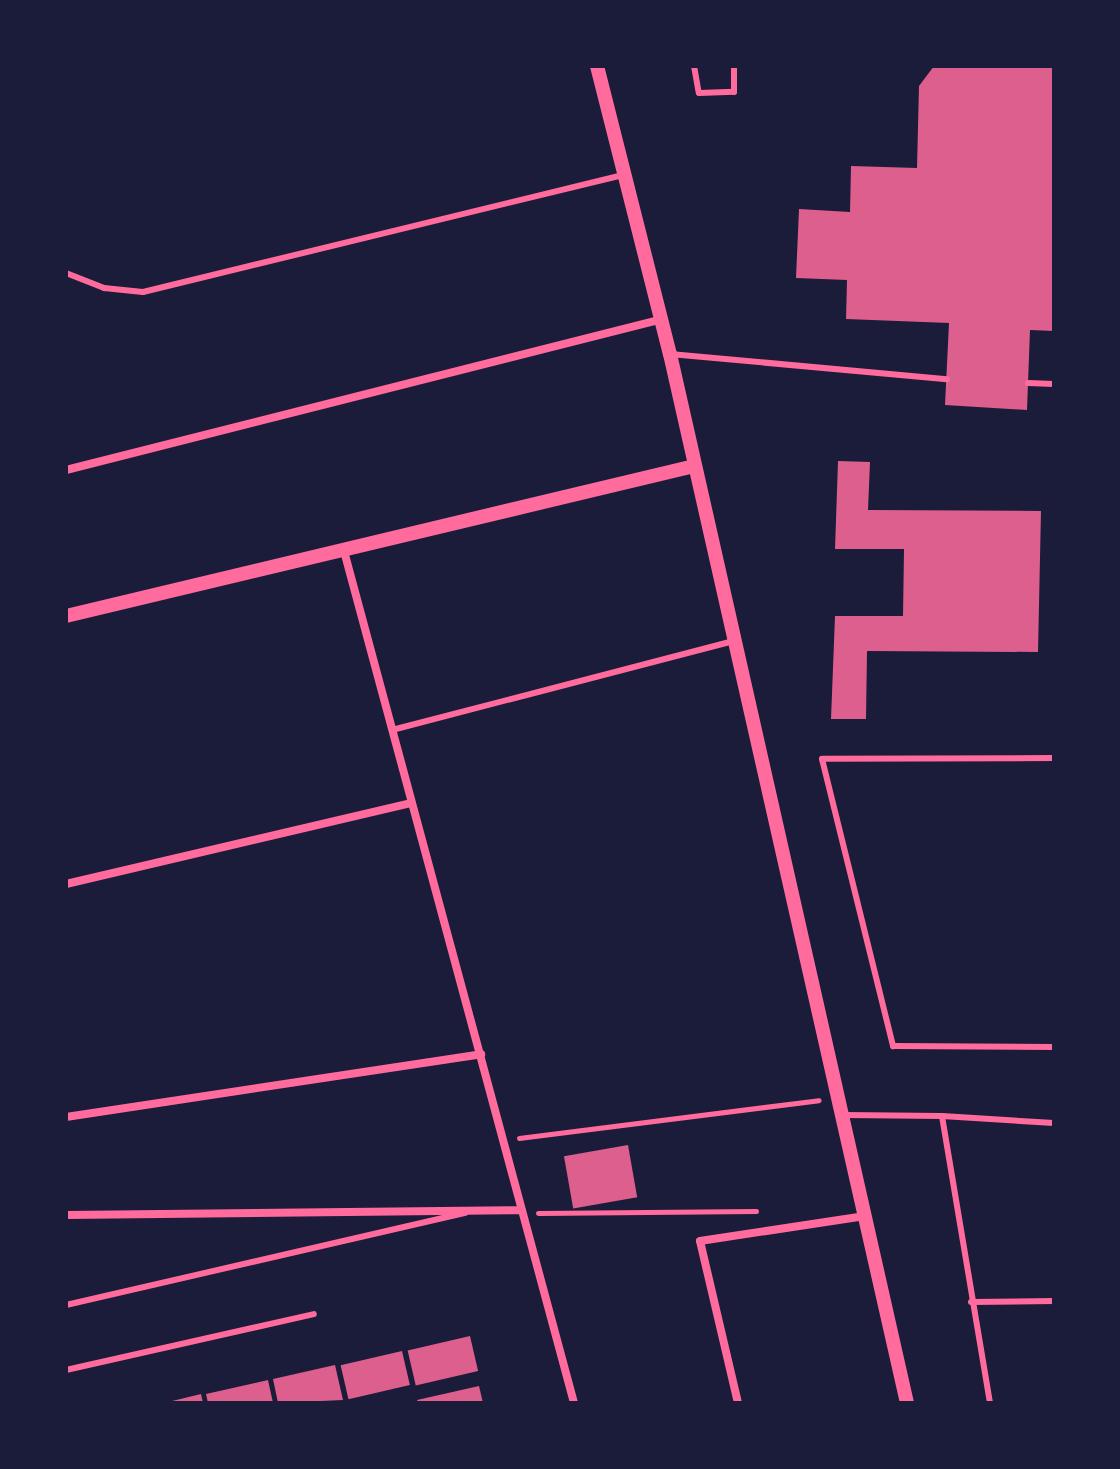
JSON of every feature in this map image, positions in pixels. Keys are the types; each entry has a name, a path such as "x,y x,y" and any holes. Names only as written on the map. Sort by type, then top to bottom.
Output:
{"street":[{"path":"597,66 622,175 670,354 907,1403"},
{"path":"66,470 659,320"},
{"path":"66,616 694,466"},
{"path":"344,551 574,1403"},
{"path":"66,884 411,803"},
{"path":"66,1117 481,1054"},
{"path":"66,1215 521,1212"},
{"path":"738,1403 700,1241 865,1216"}],"lane":[{"path":"694,66 699,93 734,92 734,66"},
{"path":"66,273 104,288 143,292 622,175"},
{"path":"670,354 947,379"},
{"path":"1028,383 1054,384"},
{"path":"392,730 735,641"},
{"path":"1054,758 822,759 893,1046 1054,1047"},
{"path":"844,1115 942,1116 1054,1123"},
{"path":"942,1116 990,1403"},
{"path":"66,1305 477,1211"},
{"path":"971,1302 1054,1301"},
{"path":"66,1370 314,1314"}],"path":[{"path":"503,1140 840,1097"},
{"path":"521,1212 765,1211"}],"building":[{"path":"934,66 1054,68 1054,331 1030,330 1027,410 945,405 949,323 846,319 847,280 796,278 799,209 850,212 851,166 917,168 919,86"},
{"path":"838,461 870,462 868,510 1041,511 1038,652 867,651 866,719 831,719 835,616 903,616 904,549 835,549"},
{"path":"628,1145 637,1197 573,1208 564,1156"},
{"path":"470,1336 478,1371 416,1385 408,1350"},
{"path":"402,1351 410,1385 348,1399 341,1365"},
{"path":"335,1365 343,1400 278,1403 273,1379"},
{"path":"268,1380 273,1403 208,1403 206,1394"},
{"path":"479,1386 483,1403 418,1403 417,1400"},
{"path":"201,1394 203,1403 168,1403 168,1402"}]}
